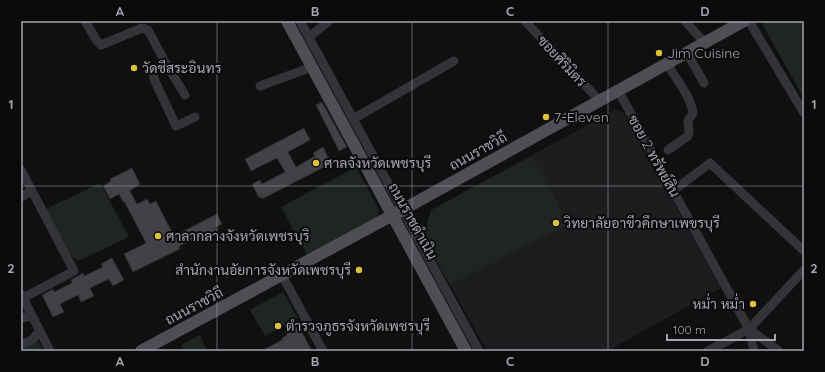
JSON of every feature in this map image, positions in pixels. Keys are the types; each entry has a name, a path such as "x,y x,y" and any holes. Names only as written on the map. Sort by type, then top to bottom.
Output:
{"main road":[{"name":"ถนนราชดำเนิน","path":"287,21 312,67 352,126 445,299 466,351"},
{"name":"ถนนราชวิถี","path":"141,351 744,21"}],"street":[{"path":"85,21 97,41 101,44 138,29 145,28 148,30 185,95"},
{"path":"300,21 309,36 352,126 454,61"},
{"path":"309,36 330,21"},
{"path":"685,21 705,43"},
{"path":"749,21 804,113"},
{"name":"ซอยศิริมิตร","path":"526,22 599,100"},
{"path":"687,53 704,83"},
{"path":"165,62 155,69 153,75 176,126 195,117"},
{"path":"667,64 691,106 693,113 688,122 688,136 668,150"},
{"path":"260,86 312,67"},
{"name":"ซอย 2 ทรัพย์สิน","path":"618,90 749,329 754,351"},
{"path":"673,190 710,163 804,251"},
{"path":"21,170 74,271 22,296 50,351"},
{"path":"21,197 32,191"},
{"path":"708,351 749,329 804,270"},
{"path":"282,275 323,351"},
{"path":"445,299 479,351"},
{"path":"21,318 32,316"},
{"path":"749,329 779,351"},
{"path":"21,344 30,341 40,331"}],"shaded area":[{"path":"767,21 804,21 804,98 762,24"},
{"name":"วิทยาลัยอาขีวคึกษาเพขรบุรี","path":"615,110 624,113 721,288 607,351 487,351 423,237 431,210"},
{"path":"532,156 569,224 450,285 423,237 431,210"},
{"path":"356,167 379,210 377,218 307,255 281,207"},
{"path":"100,183 129,237 78,261 71,256 46,209"},
{"path":"283,292 298,318 265,336 250,310"},
{"path":"200,335 207,350 184,351 181,345"},
{"path":"37,339 43,351 24,351 21,348"}],"building":[{"path":"322,102 347,147 339,151 316,105"},
{"name":"ศาลจังหวัดเพชรบุรี","path":"304,128 310,140 288,152 296,167 315,156 313,153 323,147 330,164 262,199 261,197 259,198 252,184 260,180 262,184 285,172 277,158 251,171 245,159"},
{"path":"132,168 140,184 130,191 137,204 147,199 150,204 156,201 174,236 217,214 222,224 215,228 217,230 197,241 196,238 179,246 180,249 133,272 124,254 146,243 119,194 110,199 103,186 111,181 110,179"},
{"path":"112,258 124,280 113,286 109,279 90,288 94,296 81,302 78,295 60,304 64,312 53,317 42,295 53,289 54,292 72,283 71,280 83,273 84,276 103,267 101,264"},
{"path":"298,325 312,351 261,351 282,340 282,338 287,335 285,331"}],"place":[{"name":"Jim Cuisine","path":"659,53"},
{"name":"วัดชีสระอินทร","path":"134,68"},
{"name":"7-Eleven","path":"546,117"},
{"name":"ศาลจังหวัดเพชรบุรี","path":"316,163"},
{"name":"วิทยาลัยอาขีวคึกษาเพขรบุรี","path":"556,223"},
{"name":"ศาลากลางจังหวัดเพชรบุริ","path":"158,236"},
{"name":"สำนักงานอัยการจังหวัดเพชรบุรี","path":"359,270"},
{"name":"หม่ำ หม่ำ","path":"753,304"},
{"name":"ตำรวจภูธรจังหวัดเพชรบุรี","path":"278,326"}]}
